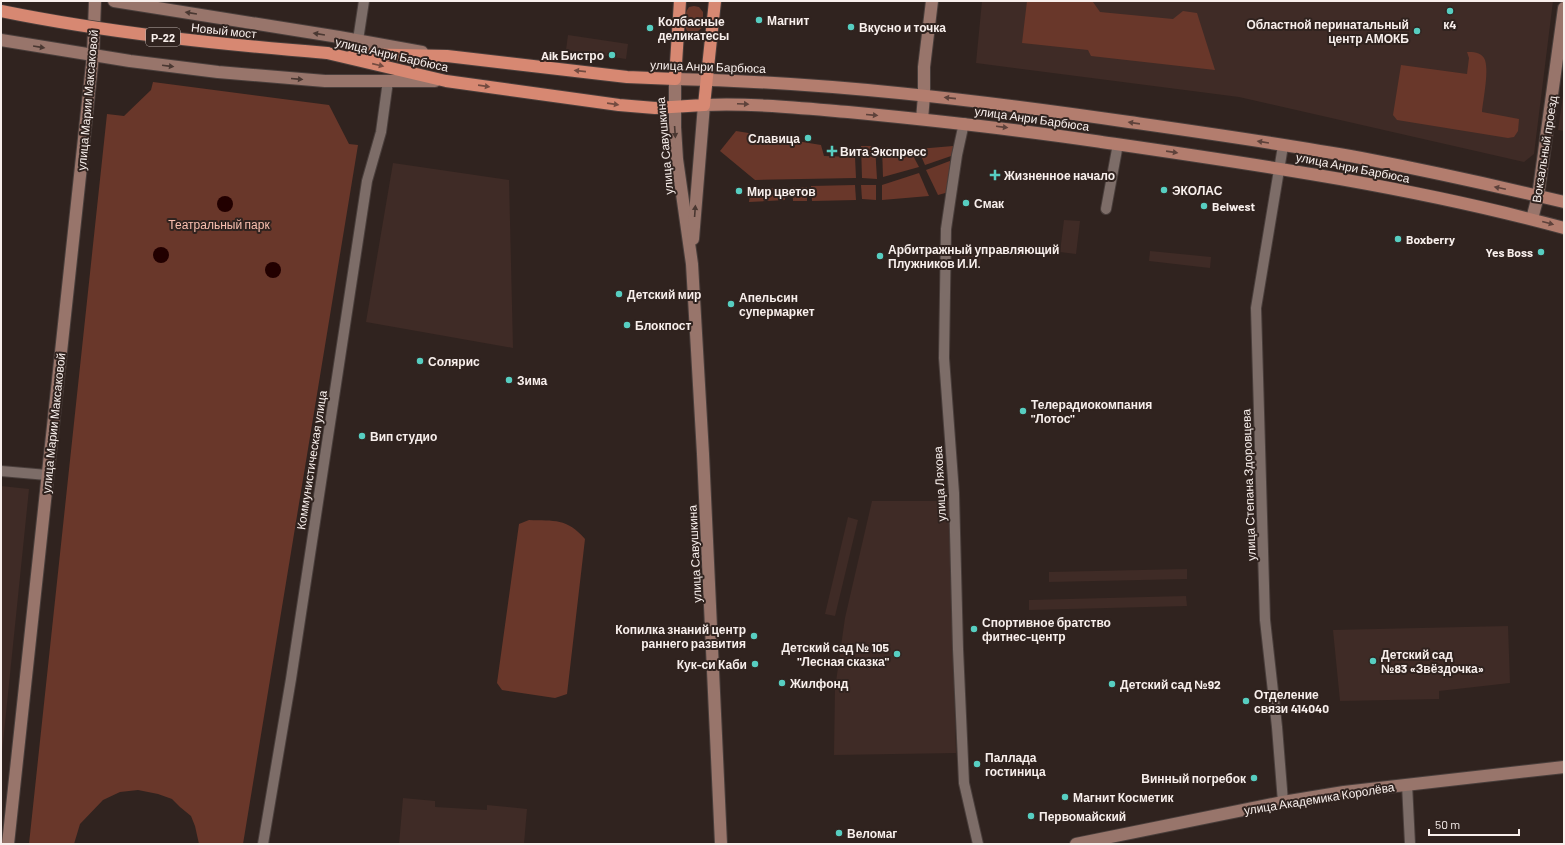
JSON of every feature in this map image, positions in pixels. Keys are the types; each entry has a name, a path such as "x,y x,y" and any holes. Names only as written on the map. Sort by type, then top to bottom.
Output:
{"highway":[{"name":"улица Савушкина","path":"675,79 680,1"},
{"name":"улица Савушкина","path":"704,105 715,1"},
{"name":"Новый мост","path":"1,11 123,33 218,44 327,53"},
{"name":"улица Анри Барбюса","path":"327,53 447,56 627,77 675,79"},
{"name":"улица Анри Барбюса","path":"327,53 446,81 630,107 655,108 704,105"}],"main road":[{"name":"улица Марии Максаковой","path":"8,844 93,55 95,1"},
{"path":"114,1 358,40 447,56"},
{"path":"922,119 924,67 932,1"},
{"name":"Вокзальный проезд","path":"1532,219 1538,196 1564,8"},
{"path":"1,40 130,61 225,72 325,81 446,81"},
{"name":"улица Анри Барбюса","path":"675,79 750,81 1010,105 1362,158 1564,202"},
{"name":"улица Савушкина","path":"675,79 674,107 677,159 692,264 703,454 721,844"},
{"name":"улица Анри Барбюса","path":"704,105 749,104 922,119 964,123 1118,144 1358,181 1532,219 1564,228"},
{"name":"улица Савушкина","path":"692,264 704,105"},
{"name":"улица Академика Королёва","path":"1076,844 1283,802 1344,792 1564,767"}],"street":[{"path":"358,40 364,1"},
{"name":"Коммунистическая улица","path":"263,844 291,680 367,181 381,132 388,81"},
{"name":"улица Ляхова","path":"964,123 957,155 946,229 944,358 954,494 958,649 964,783 978,844"},
{"path":"1106,209 1118,144"},
{"name":"улица Степана Здоровцева","path":"1283,146 1256,308 1266,620 1283,802"},
{"path":"1,471 47,476"},
{"path":"1407,784 1410,844"}],"shaded area":[{"path":"982,1 1553,1 1534,154 1524,162 1239,97 976,63"},
{"path":"568,35 628,44 626,59 566,50"},
{"path":"1564,89 1564,131 1558,130"},
{"path":"393,163 509,180 513,348 366,322"},
{"path":"225,196 231,198 233,204 231,210 225,212 219,210 217,204 219,198"},
{"path":"1064,220 1080,221 1076,254 1060,252"},
{"path":"161,247 167,249 169,255 167,261 161,263 155,261 153,255 155,249"},
{"path":"1150,251 1211,257 1210,268 1149,261"},
{"path":"960,252 981,254 980,265 959,262"},
{"path":"273,262 279,264 281,270 279,276 273,278 267,276 265,270 267,264"},
{"path":"1,486 29,489 1,762"},
{"name":"Детский сад № 105 \"Лесная сказка\"","path":"872,501 949,501 956,753 834,755 835,689 845,618"},
{"path":"848,517 858,520 835,616 825,614"},
{"path":"1187,569 1187,579 1049,582 1049,572"},
{"path":"1186,596 1187,606 1029,610 1029,600"},
{"path":"1508,626 1510,683 1439,691 1439,699 1340,701 1333,630"},
{"path":"403,798 435,801 435,807 487,810 487,805 527,809 524,844 399,844"}],"green space":[{"path":"1027,1 1093,2 1100,12 1173,19 1183,11 1197,13 1215,70 1091,56 1088,50 1022,43"},
{"path":"689,7 699,7 703,12 703,27 697,32 687,31 685,22 687,10"},
{"path":"1467,52 1478,53 1484,58 1486,63 1486,84 1482,112 1519,119 1518,131 1514,137 1508,138 1397,120 1393,115 1401,65 1467,74 1469,58"},
{"name":"Театральный парк","path":"153,82 329,105 349,144 358,145 243,844 199,844 191,816 172,799 158,794 138,790 120,792 103,800 80,824 74,844 29,844 107,114 124,116 151,90"},
{"path":"736,131 821,145 824,156 855,157 856,178 755,180 720,151"},
{"path":"861,146 875,146 877,179 862,178"},
{"path":"953,146 954,155 925,165 918,149"},
{"path":"882,147 910,150 919,167 883,177"},
{"path":"955,159 949,192 938,195 926,170"},
{"path":"919,173 929,196 882,200 882,185"},
{"path":"855,185 856,200 812,201 811,186"},
{"path":"861,185 876,185 876,200 862,199"},
{"path":"792,187 807,187 807,201 793,201"},
{"path":"785,188 785,200 749,202 751,189"},
{"path":"529,520 553,521 566,524 572,527 585,539 567,694 555,698 502,690 497,683 519,524"}],"place":[{"name":"к4","path":"1450,11"},
{"name":"Магнит","path":"759,20"},
{"name":"Вкусно и точка","path":"851,27"},
{"name":"Колбасные деликатесы","path":"650,28"},
{"name":"Областной перинатальный центр АМОКБ","path":"1417,31"},
{"name":"Aik Бистро","path":"612,55"},
{"name":"Славица","path":"808,138"},
{"name":"Вита Экспресс","path":"832,151"},
{"name":"Жизненное начало","path":"995,175"},
{"name":"ЭКОЛАС","path":"1164,190"},
{"name":"Мир цветов","path":"739,191"},
{"name":"Смак","path":"966,203"},
{"name":"Belwest","path":"1204,206"},
{"name":"Boxberry","path":"1398,239"},
{"name":"Yes Boss","path":"1541,252"},
{"name":"Арбитражный управляющий Плужников И.И.","path":"880,256"},
{"name":"Детский мир","path":"619,294"},
{"name":"Апельсин супермаркет","path":"731,304"},
{"name":"Блокпост","path":"627,325"},
{"name":"Солярис","path":"420,361"},
{"name":"Зима","path":"509,380"},
{"name":"Телерадиокомпания \"Лотос\"","path":"1023,411"},
{"name":"Вип студио","path":"362,436"},
{"name":"Спортивное братство фитнес-центр","path":"974,629"},
{"name":"Копилка знаний центр раннего развития","path":"754,636"},
{"name":"Детский сад № 105 \"Лесная сказка\"","path":"897,654"},
{"name":"Детский сад №83 «Звёздочка»","path":"1373,661"},
{"name":"Кук-си Каби","path":"755,664"},
{"name":"Жилфонд","path":"782,683"},
{"name":"Детский сад №92","path":"1112,684"},
{"name":"Отделение связи 414040","path":"1246,701"},
{"name":"Паллада гостиница","path":"977,764"},
{"name":"Винный погребок","path":"1254,778"},
{"name":"Магнит Косметик","path":"1065,797"},
{"name":"Первомайский","path":"1031,816"},
{"name":"Веломаг","path":"839,833"}]}
